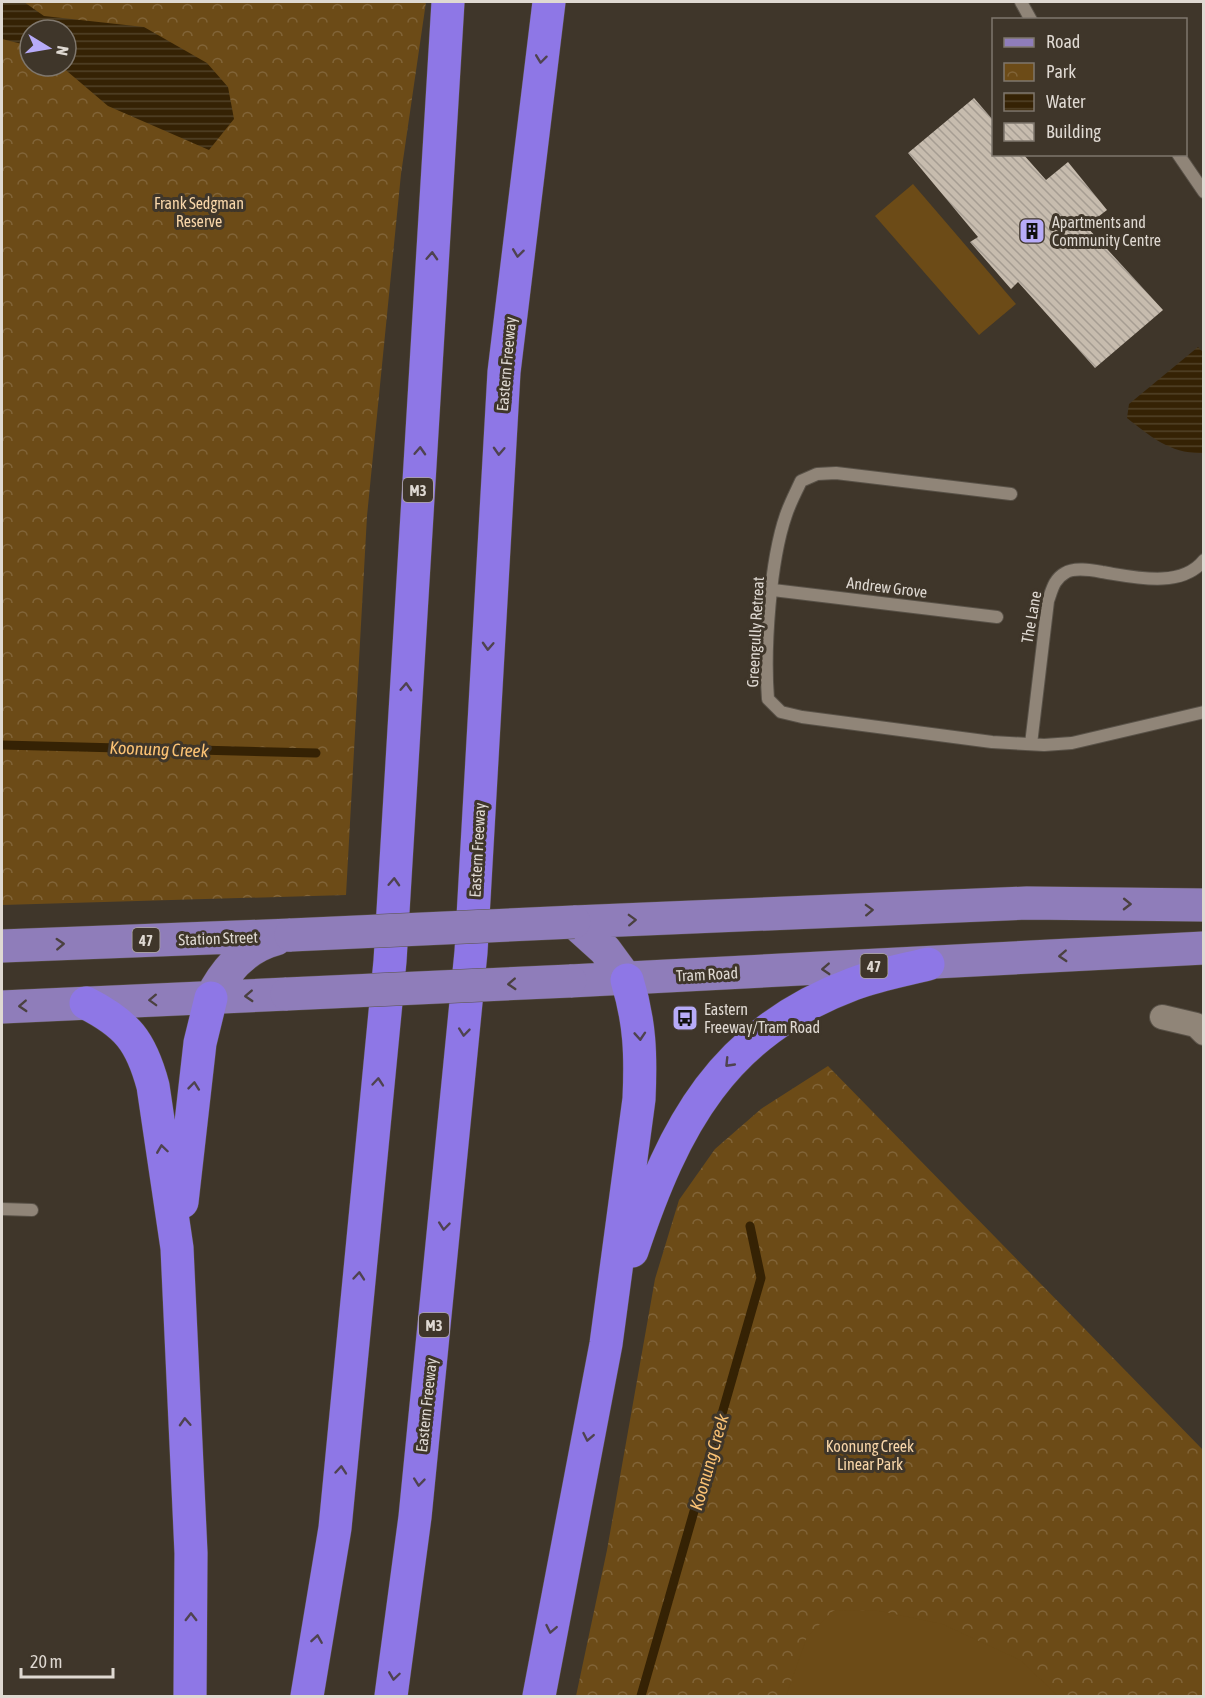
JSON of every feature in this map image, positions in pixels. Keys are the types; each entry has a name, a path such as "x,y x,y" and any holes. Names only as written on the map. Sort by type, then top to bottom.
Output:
{"highway":[{"name":"M3","path":"307,1696 335,1528 390,961 448,2"},
{"name":"Eastern Freeway","path":"391,1696 415,1517 470,964 504,372 549,2"},
{"path":"606,1344 631,1254 662,1173 681,1133 718,1075 749,1044 778,1020 854,984 928,964"},
{"path":"539,1696 606,1344 639,1100 641,1061 638,1017 627,980"},
{"path":"177,1248 198,1054 211,998"},
{"path":"86,1003 118,1022 132,1034 146,1061 153,1086 177,1248 191,1553 190,1696"}],"main road":[{"name":"47","path":"291,935 1027,903 1203,905"},
{"path":"574,922 605,951 627,980"},
{"path":"211,998 226,972 249,951 269,941 291,935"},
{"name":"Station Street","path":"2,946 291,935"},
{"name":"Tram Road","path":"211,998 627,980 1203,948"},
{"name":"47","path":"2,1007 211,998"}],"street":[{"path":"1162,1017 1201,1026"}],"lane":[{"path":"1022,2 1030,18"},
{"path":"1179,156 1203,192"},
{"name":"Greengully Retreat","path":"1011,494 846,474 817,474 801,481 786,513 777,545 767,680 768,699 781,712 968,739 1031,744 1072,743 1203,712"},
{"name":"The Lane","path":"1031,744 1048,601 1055,581 1066,572 1085,570 1167,578 1185,576 1203,560"},
{"name":"Andrew Grove","path":"773,590 997,617"},
{"path":"2,1209 32,1210"}],"green space":[{"name":"Frank Sedgman Reserve","path":"2,2 426,2 401,174 367,516 346,895 2,905"},
{"path":"913,184 1016,304 979,335 875,216"},
{"name":"Koonung Creek Linear Park","path":"828,1066 1203,1450 1203,1696 576,1696 607,1550 655,1279 679,1200 715,1149 761,1109"},
{"path":"875,1610 942,1624 1020,1660 1058,1696 786,1696 807,1637 833,1611"}],"water":[{"path":"2,2 24,2 44,16 62,18 18,18 18,43 2,39"},
{"path":"78,20 144,27 207,63 228,87 234,119 209,150 108,106 75,78 78,78"},
{"path":"1198,347 1203,352 1203,453 1192,453 1162,443 1127,418 1129,404"}],"building":[{"name":"Apartments and Community Centre","path":"974,98 992,119 992,156 1025,156 1046,180 1068,162 1107,210 1086,226 1163,310 1095,368 1018,282 1011,289 970,242 978,237 908,153"}],"waterway":[{"name":"Koonung Creek","path":"2,745 316,753"},
{"name":"Koonung Creek","path":"641,1696 761,1278 750,1226"}],"place":[{"name":"Apartments and Community Centre","path":"1032,231"},
{"name":"Eastern Freeway/Tram Road","path":"685,1018"}]}
